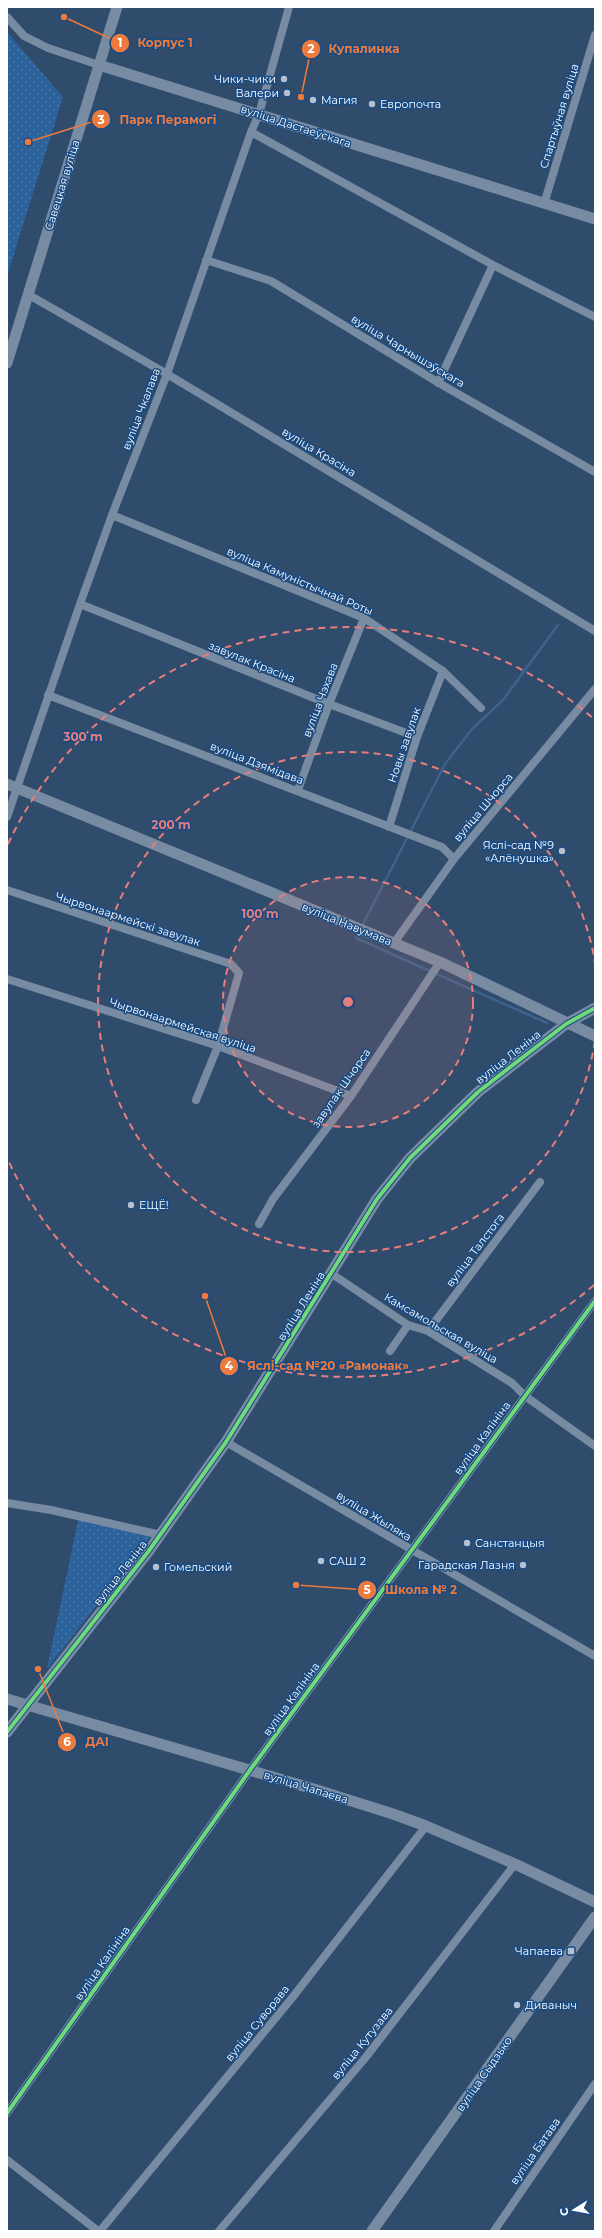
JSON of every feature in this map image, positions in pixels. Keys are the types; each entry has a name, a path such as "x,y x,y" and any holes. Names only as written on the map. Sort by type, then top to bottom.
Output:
{"street":[{"name":"Савецкая вуліца","path":"7,363 117,7"},
{"name":"вуліца Чкалава","path":"7,817 12,786 48,695 112,515 167,374 251,132 259,114 289,7"},
{"name":"вуліца Дастаеўскага","path":"7,17 24,36 48,48 595,219"},
{"name":"Спартыўная вуліца","path":"544,204 595,34"},
{"name":"вуліца Дастаеўскага","path":"251,132 493,265 595,317"},
{"name":"вуліца Чарнышэўскага","path":"206,260 271,281 438,383 595,472"},
{"path":"438,383 493,265"},
{"name":"вуліца Красіна","path":"28,295 167,374 595,631"},
{"name":"вуліца Камуністычнай Роты","path":"112,515 364,618 443,671 482,708"},
{"name":"завулак Красіна","path":"80,604 329,704 417,737"},
{"name":"вуліца Чэхава","path":"298,790 329,704 364,618"},
{"name":"Новы завулак","path":"389,827 417,737 443,671"},
{"name":"вуліца Шчорса","path":"394,943 454,859 595,689"},
{"name":"вуліца Дзямідава","path":"48,695 298,790 442,847 454,859"},
{"name":"вуліца Навумава","path":"12,786 440,962 566,1024 595,1036"},
{"name":"Чырвонаармейскі завулак","path":"7,890 231,964 239,973 218,1046"},
{"name":"завулак Шчорса","path":"259,1224 273,1199 351,1096 440,962"},
{"name":"Чырвонаармейская вуліца","path":"7,979 218,1046 351,1096"},
{"name":"вуліца Леніна","path":"7,1732 161,1535 226,1442 332,1274 377,1199 410,1158 478,1092 566,1024 595,1008"},
{"path":"196,1100 218,1046"},
{"name":"вуліца Талстога","path":"428,1331 540,1182"},
{"name":"Камсамольская вуліца","path":"332,1274 408,1325 428,1331 512,1383 524,1396 595,1446"},
{"name":"вуліца Калініна","path":"7,2113 250,1770 595,1301"},
{"path":"390,1351 408,1325"},
{"name":"вуліца Жыляка","path":"226,1442 595,1656"},
{"path":"7,1503 51,1510 161,1535"},
{"name":"вуліца Чапаева","path":"7,1699 250,1770 426,1826 515,1864 595,1902"},
{"name":"вуліца Суворава","path":"99,2231 292,1998 426,1826"},
{"name":"вуліца Кутузава","path":"219,2231 366,2057 515,1864"},
{"name":"вуліца Сыдзько","path":"372,2231 595,1918"},
{"name":"вуліца Батава","path":"494,2231 595,2084"},
{"path":"7,2160 99,2231"}],"shaded area":[{"path":"7,32 63,97 7,276"},
{"path":"79,1516 153,1533 47,1669"}],"waterway":[{"path":"362,926 445,764 472,729 503,700 558,625"},
{"path":"359,932 356,938 547,1023"}],"cycle path":[{"path":"7,1732 148,1552 226,1442 377,1199 410,1158 478,1092 566,1024 595,1008"},
{"path":"7,2113 250,1770 595,1301"}],"place":[{"name":"Корпус 1","path":"64,17"},
{"name":"Чики-чики","path":"284,79"},
{"name":"Валери","path":"287,93"},
{"name":"Купалинка","path":"301,97"},
{"name":"Магия","path":"313,100"},
{"name":"Европочта","path":"372,104"},
{"name":"Парк Перамогі","path":"28,142"},
{"name":"Яслі-сад №9 «Алёнушка»","path":"562,851"},
{"name":"ЕЩЁ!","path":"131,1205"},
{"name":"Яслі-сад №20 «Рамонак»","path":"205,1296"},
{"name":"Санстанцыя","path":"467,1543"},
{"name":"САШ 2","path":"321,1561"},
{"name":"Гарадская Лазня","path":"523,1565"},
{"name":"Гомельский","path":"156,1567"},
{"name":"Школа № 2","path":"296,1585"},
{"name":"ДАІ","path":"38,1669"},
{"name":"Чапаева","path":"571,1951"},
{"name":"Диваныч","path":"517,2005"}]}
